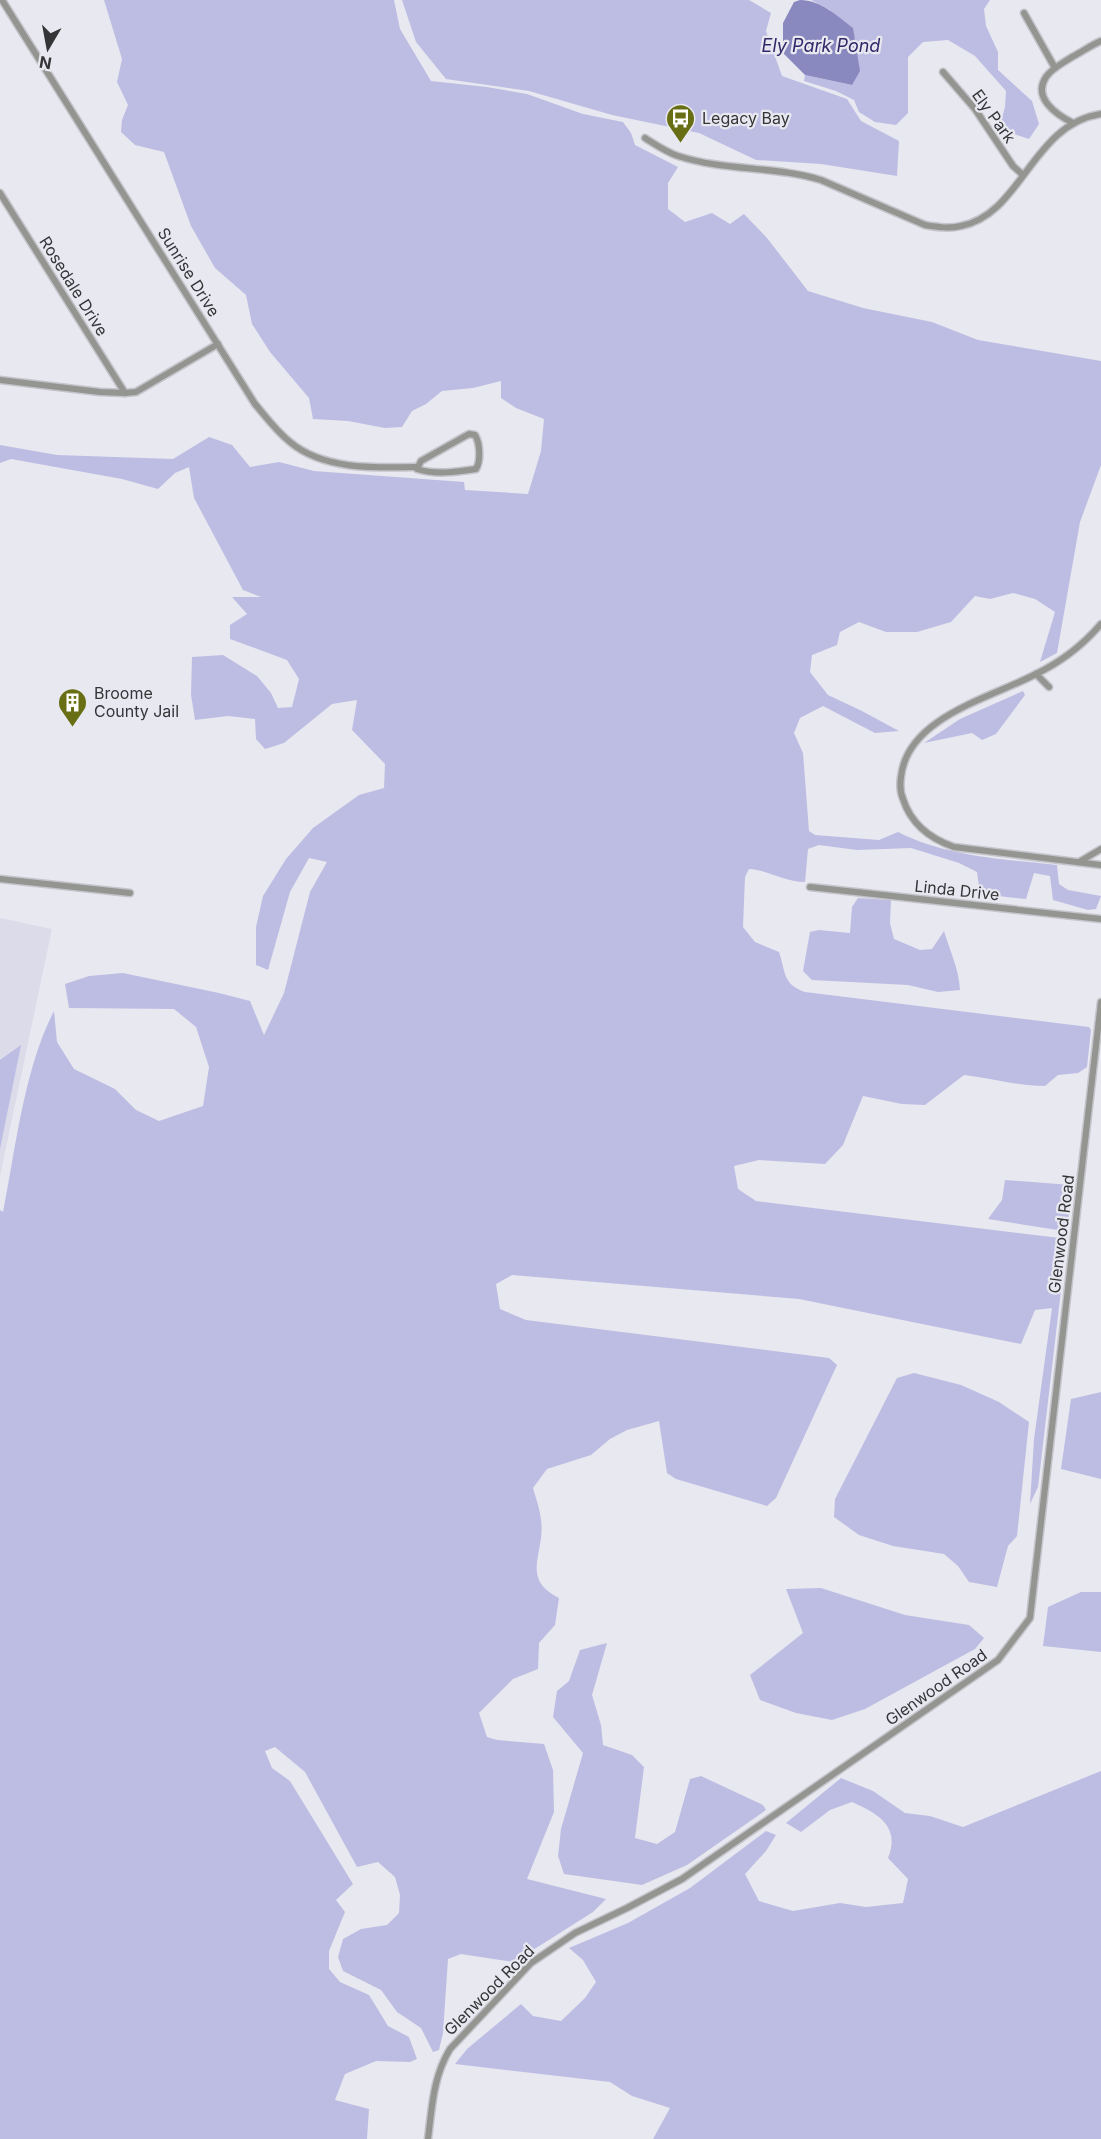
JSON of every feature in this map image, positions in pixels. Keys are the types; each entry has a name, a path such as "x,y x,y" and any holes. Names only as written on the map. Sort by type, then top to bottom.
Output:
{"street":[{"name":"Sunrise Drive","path":"2,0 255,404 276,430 292,444 320,459 364,466 417,467 418,470 430,472 476,469 479,460 477,438 475,435 466,435 421,461 417,467"},
{"path":"1024,14 1055,68"},
{"path":"1073,123 1052,110 1044,100 1042,89 1045,78 1055,68 1101,41"},
{"name":"Ely Park","path":"943,72 975,109 1013,166 1023,175"},
{"path":"645,138 678,155 702,162 770,170 821,180 925,225 943,227 968,224 991,212 1053,138 1073,123 1101,114"},
{"name":"Rosedale Drive","path":"0,193 125,393"},
{"path":"0,380 125,393 143,389 218,344"},
{"path":"1101,624 1079,646 1036,674 941,719 923,732 905,757 900,783 901,795 917,824 931,836 947,845 1101,865"},
{"path":"1036,674 1049,687"},
{"path":"1079,862 1101,849"},
{"path":"0,879 130,893"},
{"name":"Linda Drive","path":"810,887 1101,920"},
{"name":"Glenwood Road","path":"428,2139 434,2084 440,2065 450,2049 531,1963 575,1933 682,1879 998,1660 1030,1618 1101,1002"}],"shaded area":[{"path":"104,0 394,0 400,29 431,81 527,94 583,114 623,122 631,133 635,145 678,167 668,183 668,209 685,222 712,213 730,224 744,214 767,238 808,291 863,308 932,322 978,340 1101,361 1101,465 1080,522 1057,653 1040,662 1055,612 1035,599 1013,593 990,599 975,596 951,622 917,632 886,632 859,622 840,632 837,645 812,655 810,672 828,695 899,731 875,733 823,706 800,718 794,733 803,753 809,831 815,835 879,840 898,832 956,852 996,859 1057,865 1059,884 1068,890 1101,896 1096,909 1088,910 1053,900 1050,876 1034,873 1026,899 980,894 977,872 959,863 911,848 857,850 819,845 808,849 805,882 749,869 745,877 743,927 755,942 779,952 786,976 798,989 805,992 1089,1027 1091,1030 1087,1067 1078,1073 1058,1075 1045,1086 1024,1085 964,1075 925,1105 902,1104 863,1096 843,1145 825,1164 759,1160 734,1166 738,1189 756,1201 1060,1238 1064,1231 988,1219 1002,1200 1005,1180 1071,1185 1067,1239 1038,1487 1030,1504 1034,1439 1052,1308 1035,1310 1021,1344 799,1299 512,1275 496,1284 500,1309 526,1320 829,1358 837,1365 776,1498 767,1506 676,1479 667,1473 659,1421 627,1430 610,1439 591,1455 547,1469 533,1488 539,1508 542,1532 537,1573 540,1582 547,1590 559,1598 555,1625 539,1643 538,1669 513,1679 479,1713 487,1737 544,1744 553,1770 554,1812 527,1879 606,1899 593,1912 514,1962 461,1954 448,1959 443,2033 439,2050 433,2052 421,2028 397,2012 381,1990 343,1971 338,1957 343,1939 361,1929 387,1925 399,1913 400,1895 395,1877 378,1862 357,1867 305,1772 275,1747 265,1751 272,1768 290,1781 353,1884 336,1900 345,1912 329,1951 329,1969 340,1982 369,1995 388,2026 409,2037 417,2059 410,2062 376,2061 345,2074 335,2100 369,2109 367,2139 0,2139 0,1210 3,1212 17,1135 35,1058 54,1011 57,1042 74,1069 115,1089 136,1110 159,1121 203,1106 209,1067 196,1027 174,1009 69,1008 65,984 89,976 123,973 219,993 250,1001 264,1035 284,993 310,892 327,862 309,858 290,892 268,970 256,965 256,927 263,896 286,859 313,828 359,795 384,788 385,764 352,730 357,700 332,704 284,743 265,749 256,739 255,719 228,716 195,720 191,695 192,657 223,655 257,676 271,693 278,708 292,707 299,679 287,660 230,639 230,625 247,614 232,597 261,597 243,590 194,498 189,467 175,473 158,489 122,479 11,459 0,463 0,445 57,455 173,459 209,437 232,445 250,467 279,462 314,471 464,482 465,490 528,494 541,451 544,419 516,408 501,398 501,381 473,388 442,391 426,404 412,411 402,427 385,428 348,421 313,419 309,398 270,352 252,324 246,295 215,268 191,226 164,152 135,145 121,132 122,120 128,105 117,82 122,59"},
{"path":"402,0 749,0 771,13 766,31 782,76 847,99 861,121 899,141 897,176 821,164 756,160 699,133 612,115 529,91 446,79 416,42"},
{"path":"811,0 990,0 984,9 986,26 998,52 998,70 1032,101 1039,124 1029,139 1011,133 1001,121 1006,91 975,56 948,40 923,42 908,57 908,113 896,125 875,122 859,112 854,100 836,91 804,81 805,75 852,85 830,10"},
{"path":"1023,691 1025,695 996,734 982,740 972,733 924,743 960,719"},
{"path":"858,898 891,900 890,923 894,939 920,950 932,949 944,931 956,967 960,990 938,992 908,985 812,980 803,971 810,932 819,930 850,933 852,907"},
{"path":"0,918 52,929 0,1176"},
{"path":"21,1045 0,1149 0,1060"},
{"path":"914,1373 961,1385 999,1402 1029,1422 1017,1536 1008,1546 997,1587 969,1582 958,1566 944,1554 893,1546 859,1535 834,1517 835,1499 897,1378"},
{"path":"1101,1392 1101,1479 1061,1469 1071,1399"},
{"path":"821,1588 905,1615 969,1625 984,1638 975,1649 865,1709 832,1720 796,1713 760,1700 750,1675 803,1633 786,1589"},
{"path":"1081,1592 1101,1592 1101,1652 1043,1646 1048,1607"},
{"path":"607,1643 592,1695 601,1725 603,1745 632,1755 644,1767 635,1838 657,1844 675,1832 690,1779 701,1776 763,1805 766,1810 687,1865 642,1885 564,1874 558,1856 561,1829 583,1753 553,1717 557,1691 569,1681 580,1650"},
{"path":"1101,1771 1101,2139 653,2139 670,2108 632,2096 610,2082 455,2064 467,2049 521,2004 533,2016 561,2021 585,1998 596,1982 583,1960 569,1948 628,1923 690,1888 766,1831 776,1835 766,1851 745,1874 759,1901 793,1911 840,1903 866,1907 903,1903 908,1879 888,1858 891,1837 889,1829 878,1816 852,1802 830,1810 801,1832 786,1823 841,1778 873,1791 905,1813 930,1816 963,1827"}],"water":[{"name":"Ely Park Pond","path":"800,0 822,6 853,28 860,71 852,85 805,75 783,53 783,23 794,2"}],"place":[{"name":"Legacy Bay","path":"681,144"},
{"name":"Broome County Jail","path":"73,728"}]}
